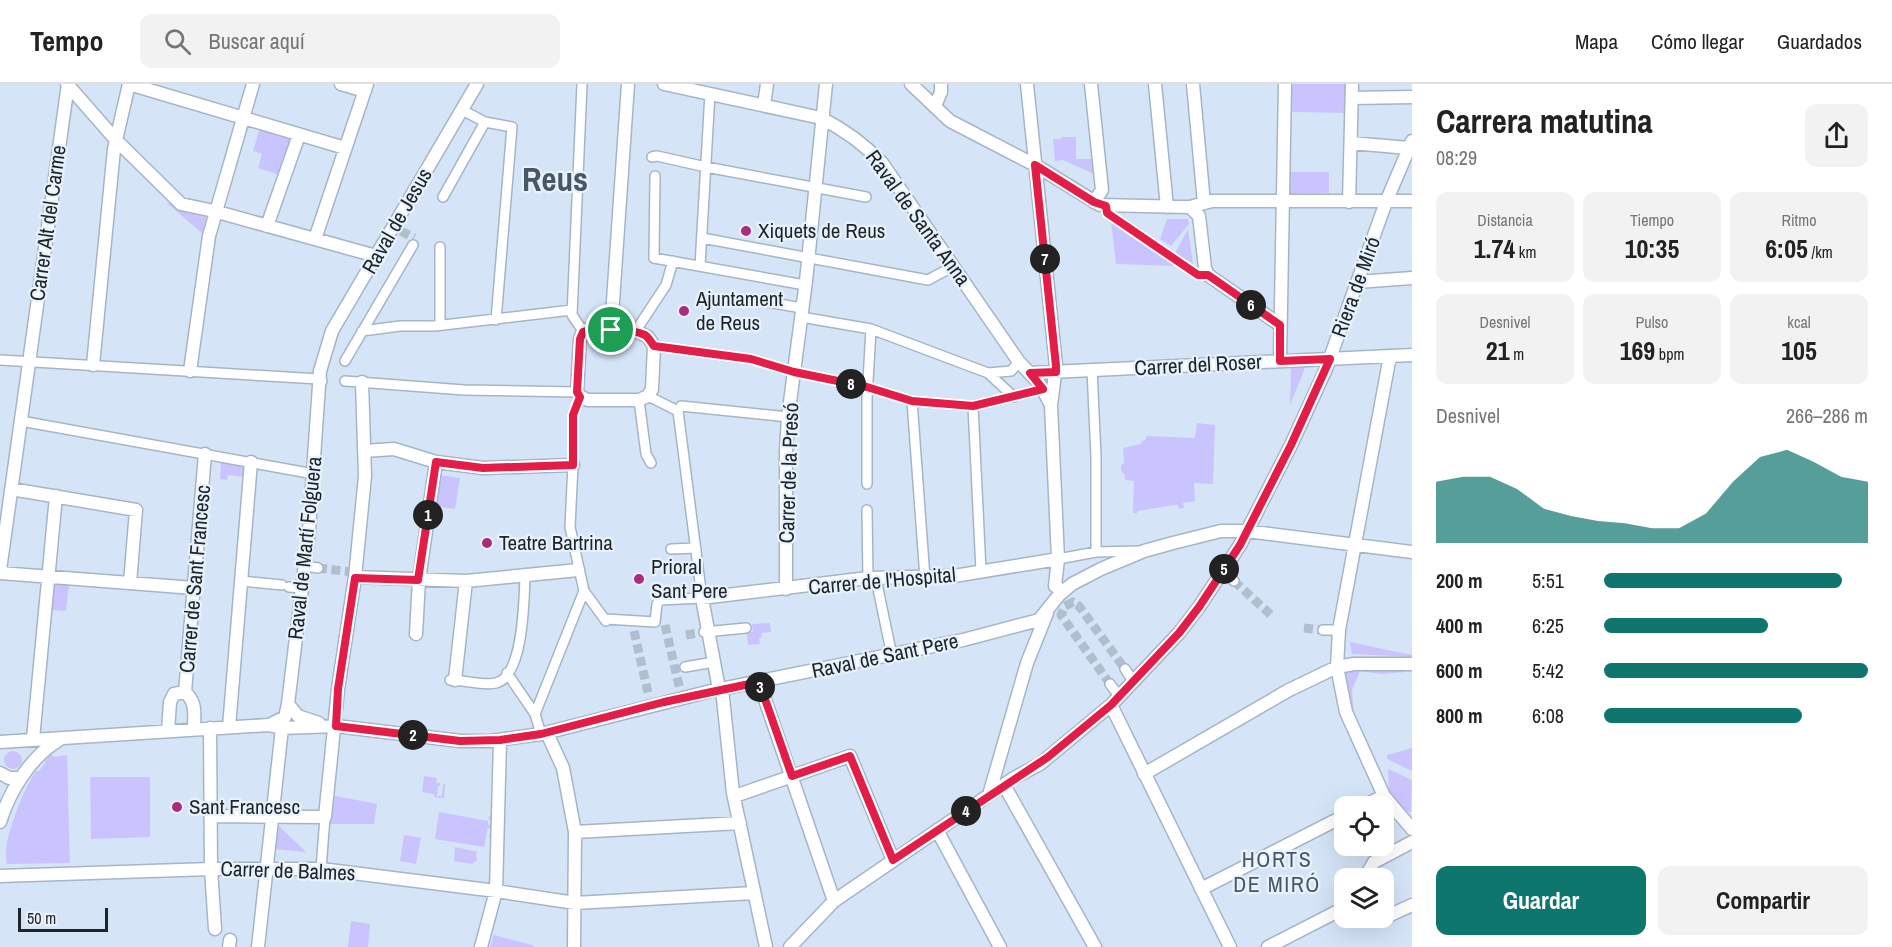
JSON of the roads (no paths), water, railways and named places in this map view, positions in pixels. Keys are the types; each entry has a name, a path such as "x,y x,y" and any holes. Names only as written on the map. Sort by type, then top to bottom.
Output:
{"street":[{"path":"93,365 116,140 129,84 345,148"},
{"path":"190,371 214,211 253,84"},
{"path":"315,239 366,87 341,84"},
{"name":"Raval de Jesus","path":"322,360 332,331 376,256 397,228 477,84"},
{"path":"582,84 572,312 583,332"},
{"path":"611,330 628,84"},
{"path":"764,105 767,84"},
{"name":"Carrer de la Presó","path":"786,589 788,417 805,285 826,84"},
{"path":"911,84 950,121 1035,165 1100,204 1107,213 1198,275 1208,275"},
{"path":"935,106 941,92 940,84"},
{"path":"1027,84 1056,372 1051,405 1058,559 1055,586 1062,598"},
{"path":"1091,84 1102,190 1100,204"},
{"path":"1155,84 1167,207"},
{"path":"1193,84 1204,203"},
{"path":"1280,361 1285,84"},
{"path":"1349,202 1352,84"},
{"path":"67,85 116,140 181,204 376,256"},
{"name":"Carrer Alt del Carme","path":"0,572 67,85"},
{"name":"Raval de Santa Anna","path":"672,85 821,117 865,145 882,164 1019,362 1043,389 1051,405"},
{"path":"700,266 711,93"},
{"path":"1352,98 1412,97"},
{"path":"462,110 485,122 512,127 496,320"},
{"path":"442,197 485,122"},
{"path":"267,226 299,135"},
{"path":"1351,144 1410,145"},
{"name":"Riera de Miró","path":"792,946 834,901 989,795 1040,764 1115,701 1179,633 1223,571 1291,445 1330,359 1386,202 1410,145"},
{"path":"652,158 657,156 866,197"},
{"path":"655,176 654,258 805,285"},
{"path":"1100,204 1190,207 1212,201 1412,201"},
{"path":"1190,207 1199,216 1205,268 1208,275 1280,325"},
{"path":"702,238 928,280 954,266"},
{"path":"345,361 413,245"},
{"path":"440,247 440,325"},
{"path":"635,332 666,285 673,261"},
{"path":"1357,282 1412,278"},
{"path":"750,299 871,329 988,373 1014,397"},
{"path":"362,331 572,312"},
{"path":"535,714 584,591 570,527 573,415 579,395 580,339 583,332 592,328 635,332 648,337 654,346 652,389 644,398 646,454 651,464"},
{"path":"867,484 867,387 871,329"},
{"path":"654,346 751,359 794,372 867,387 912,401 973,406 1043,389"},
{"name":"Carrer del Roser","path":"1030,373 1412,355"},
{"path":"1384,796 1346,712 1337,666 1339,630 1390,356"},
{"path":"0,360 321,380"},
{"name":"Raval de Martí Folguera","path":"288,704 303,588 312,568 314,474 322,360"},
{"path":"988,373 1011,371 1019,362"},
{"path":"1092,369 1096,457 1096,552"},
{"path":"345,381 464,390 579,395 588,400 644,398 678,411"},
{"path":"321,868 331,725 354,574 365,476 363,382"},
{"path":"912,401 925,578"},
{"path":"766,947 735,796 721,689 706,632 704,598 678,411 681,406 788,417"},
{"path":"973,406 981,571"},
{"path":"21,421 314,474"},
{"path":"364,452 394,449 436,462 483,468 573,465"},
{"name":"Carrer de Sant Francesc","path":"168,730 170,702 174,694 185,692 205,454"},
{"path":"229,728 251,462"},
{"path":"416,634 418,580 436,462"},
{"path":"11,489 136,510 130,583"},
{"path":"31,767 32,756 27,740 49,576 56,496"},
{"path":"867,510 872,578 892,656"},
{"path":"989,795 1027,663 1047,612 1062,598 1072,584 1144,551 1221,531 1246,531 1412,552"},
{"path":"670,549 696,548"},
{"path":"1058,559 1096,552 1144,551"},
{"name":"Carrer de l'Hospital","path":"584,591 606,620 655,622 657,604 663,598 668,600 704,598 872,578 954,576 1058,559"},
{"path":"354,574 418,580 466,581 578,570"},
{"path":"1223,571 1234,581"},
{"path":"0,572 194,588"},
{"path":"466,581 452,680 494,684 501,681 507,674 521,638 525,576"},
{"path":"241,581 303,588"},
{"name":"Raval de Sant Pere","path":"331,725 460,741 500,740 544,733 721,689 963,640 1039,620 1047,612"},
{"path":"706,632 746,628"},
{"path":"1323,630 1339,630"},
{"path":"685,667 714,662"},
{"path":"1144,774 1289,690 1337,666 1412,664"},
{"path":"1125,669 1133,681"},
{"path":"507,674 535,714 563,768 575,831 574,947"},
{"path":"759,682 834,901"},
{"path":"1110,684 1144,774 1230,947"},
{"path":"185,692 195,705 194,729"},
{"path":"288,704 298,716 331,725"},
{"path":"268,725 285,717 288,704"},
{"path":"2,743 168,730 268,725 282,728 331,725"},
{"path":"210,728 211,869 215,929"},
{"path":"258,947 282,728"},
{"path":"0,822 5,807 21,778 40,754 61,739"},
{"path":"482,947 496,891 500,740"},
{"path":"735,796 850,756 893,860"},
{"path":"998,760 1000,770 1009,782 1095,947"},
{"path":"0,773 9,778 21,778"},
{"path":"1394,808 1412,829"},
{"path":"211,816 326,817"},
{"path":"1201,889 1334,821"},
{"path":"575,831 740,823"},
{"path":"937,830 1000,947"},
{"path":"1370,868 1374,862 1412,842"},
{"name":"Carrer de Balmes","path":"0,876 321,868 575,903 754,892"},
{"path":"1394,913 1412,904"},
{"path":"1268,947 1334,913"}],"tunnel":[{"path":"401,231 414,238"},
{"path":"318,568 352,572"},
{"path":"1234,581 1271,615"},
{"path":"1110,684 1061,615 1065,606 1073,602 1079,606 1125,669"},
{"path":"665,625 680,690"},
{"path":"1304,628 1323,630"},
{"path":"634,631 649,697"},
{"path":"686,635 704,632"}],"place":[{"name":"Xiquets de Reus","path":"746,231"},
{"name":"Ajuntament de Reus","path":"684,311"},
{"name":"Teatre Bartrina","path":"487,543"},
{"name":"Prioral Sant Pere","path":"639,579"},
{"name":"Sant Francesc","path":"177,807"}],"district":[{"name":"Reus","path":"555,179"},
{"name":"HORTS DE MIRÓ","path":"1277,872"}]}
